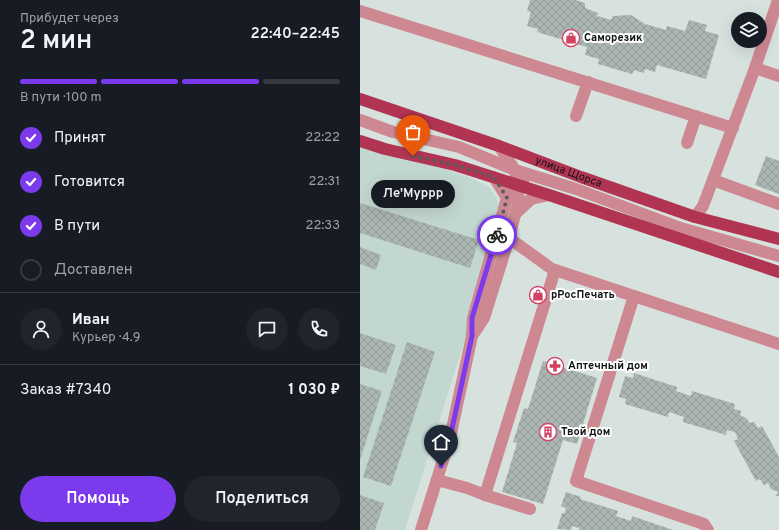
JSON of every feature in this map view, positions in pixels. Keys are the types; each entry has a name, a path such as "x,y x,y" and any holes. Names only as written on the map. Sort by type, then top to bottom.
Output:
{"main road":[{"name":"улица Щорса","path":"360,99 499,146 581,177 695,217 779,239"},
{"path":"360,141 385,149 455,165 494,177 779,272"}],"street":[{"path":"695,217 703,206 733,128 778,0"},
{"path":"360,11 733,128"},
{"path":"755,68 779,76"},
{"path":"576,116 588,82"},
{"path":"687,143 696,116"},
{"name":"улица Щорса","path":"360,120 393,132 460,147 515,170 576,189 681,228 779,256"},
{"path":"472,336 484,318 509,238 519,199 515,170 499,146"},
{"path":"422,530 450,438 472,336 472,318 507,198 528,174 554,166"},
{"path":"494,177 507,198"},
{"path":"713,180 779,204"},
{"path":"516,213 532,199 549,195"},
{"path":"509,238 552,269 779,344"},
{"path":"485,495 555,270"},
{"path":"634,296 576,481 704,524 708,530"},
{"path":"437,480 467,488 530,509"}],"shaded area":[{"path":"360,141 414,157 473,179 489,187 497,199 501,213 486,272 405,530 360,530"}],"building":[{"path":"530,0 575,0 585,3 585,8 598,13 597,16 611,20 613,16 631,15 645,24 666,30 667,26 685,31 689,20 707,25 705,31 719,35 706,79 657,65 655,72 645,69 644,73 634,70 632,74 598,64 599,59 585,55 587,47 537,32 538,29 527,26 531,12 527,11"},
{"path":"766,156 779,161 779,194 755,185"},
{"path":"360,203 479,240 470,268 360,233"},
{"path":"360,247 381,255 376,270 360,264"},
{"name":"рРосПечать","path":"536,286 545,289 539,305 531,302"},
{"path":"360,333 396,345 386,374 360,366"},
{"path":"407,342 435,352 391,486 363,477"},
{"name":"Твой дом","path":"543,361 597,378 577,444 563,440 543,504 502,492 517,443 513,442 524,408 528,409"},
{"path":"634,373 677,387 676,391 691,396 692,391 735,404 734,409 741,411 740,415 746,418 750,423 754,422 758,428 762,426 779,457 779,496 776,496 778,492 771,489 768,483 764,485 760,479 756,481 734,441 738,439 735,432 727,430 726,435 683,422 684,417 669,412 668,417 625,404 626,399 619,397 625,376 633,378"},
{"path":"360,384 382,391 360,460"},
{"path":"566,492 581,497 580,499 618,511 616,516 631,521 632,516 673,530 579,530 579,528 572,526 571,530 557,529 562,513 565,513 566,508 561,506"},
{"path":"360,495 384,503 375,530 360,530"}],"way so far":[{"path":"413,156 455,165 494,177 507,198 497,235"}],"place":[{"name":"Саморезик","path":"571,38"},
{"name":"Ле'Муррр","path":"413,156"},
{"name":"рРосПечать","path":"538,295"},
{"name":"Аптечный дом","path":"555,366"},
{"name":"Твой дом","path":"548,432"}],"route":[{"path":"441,466 450,438 472,336 472,318 497,235"}]}
